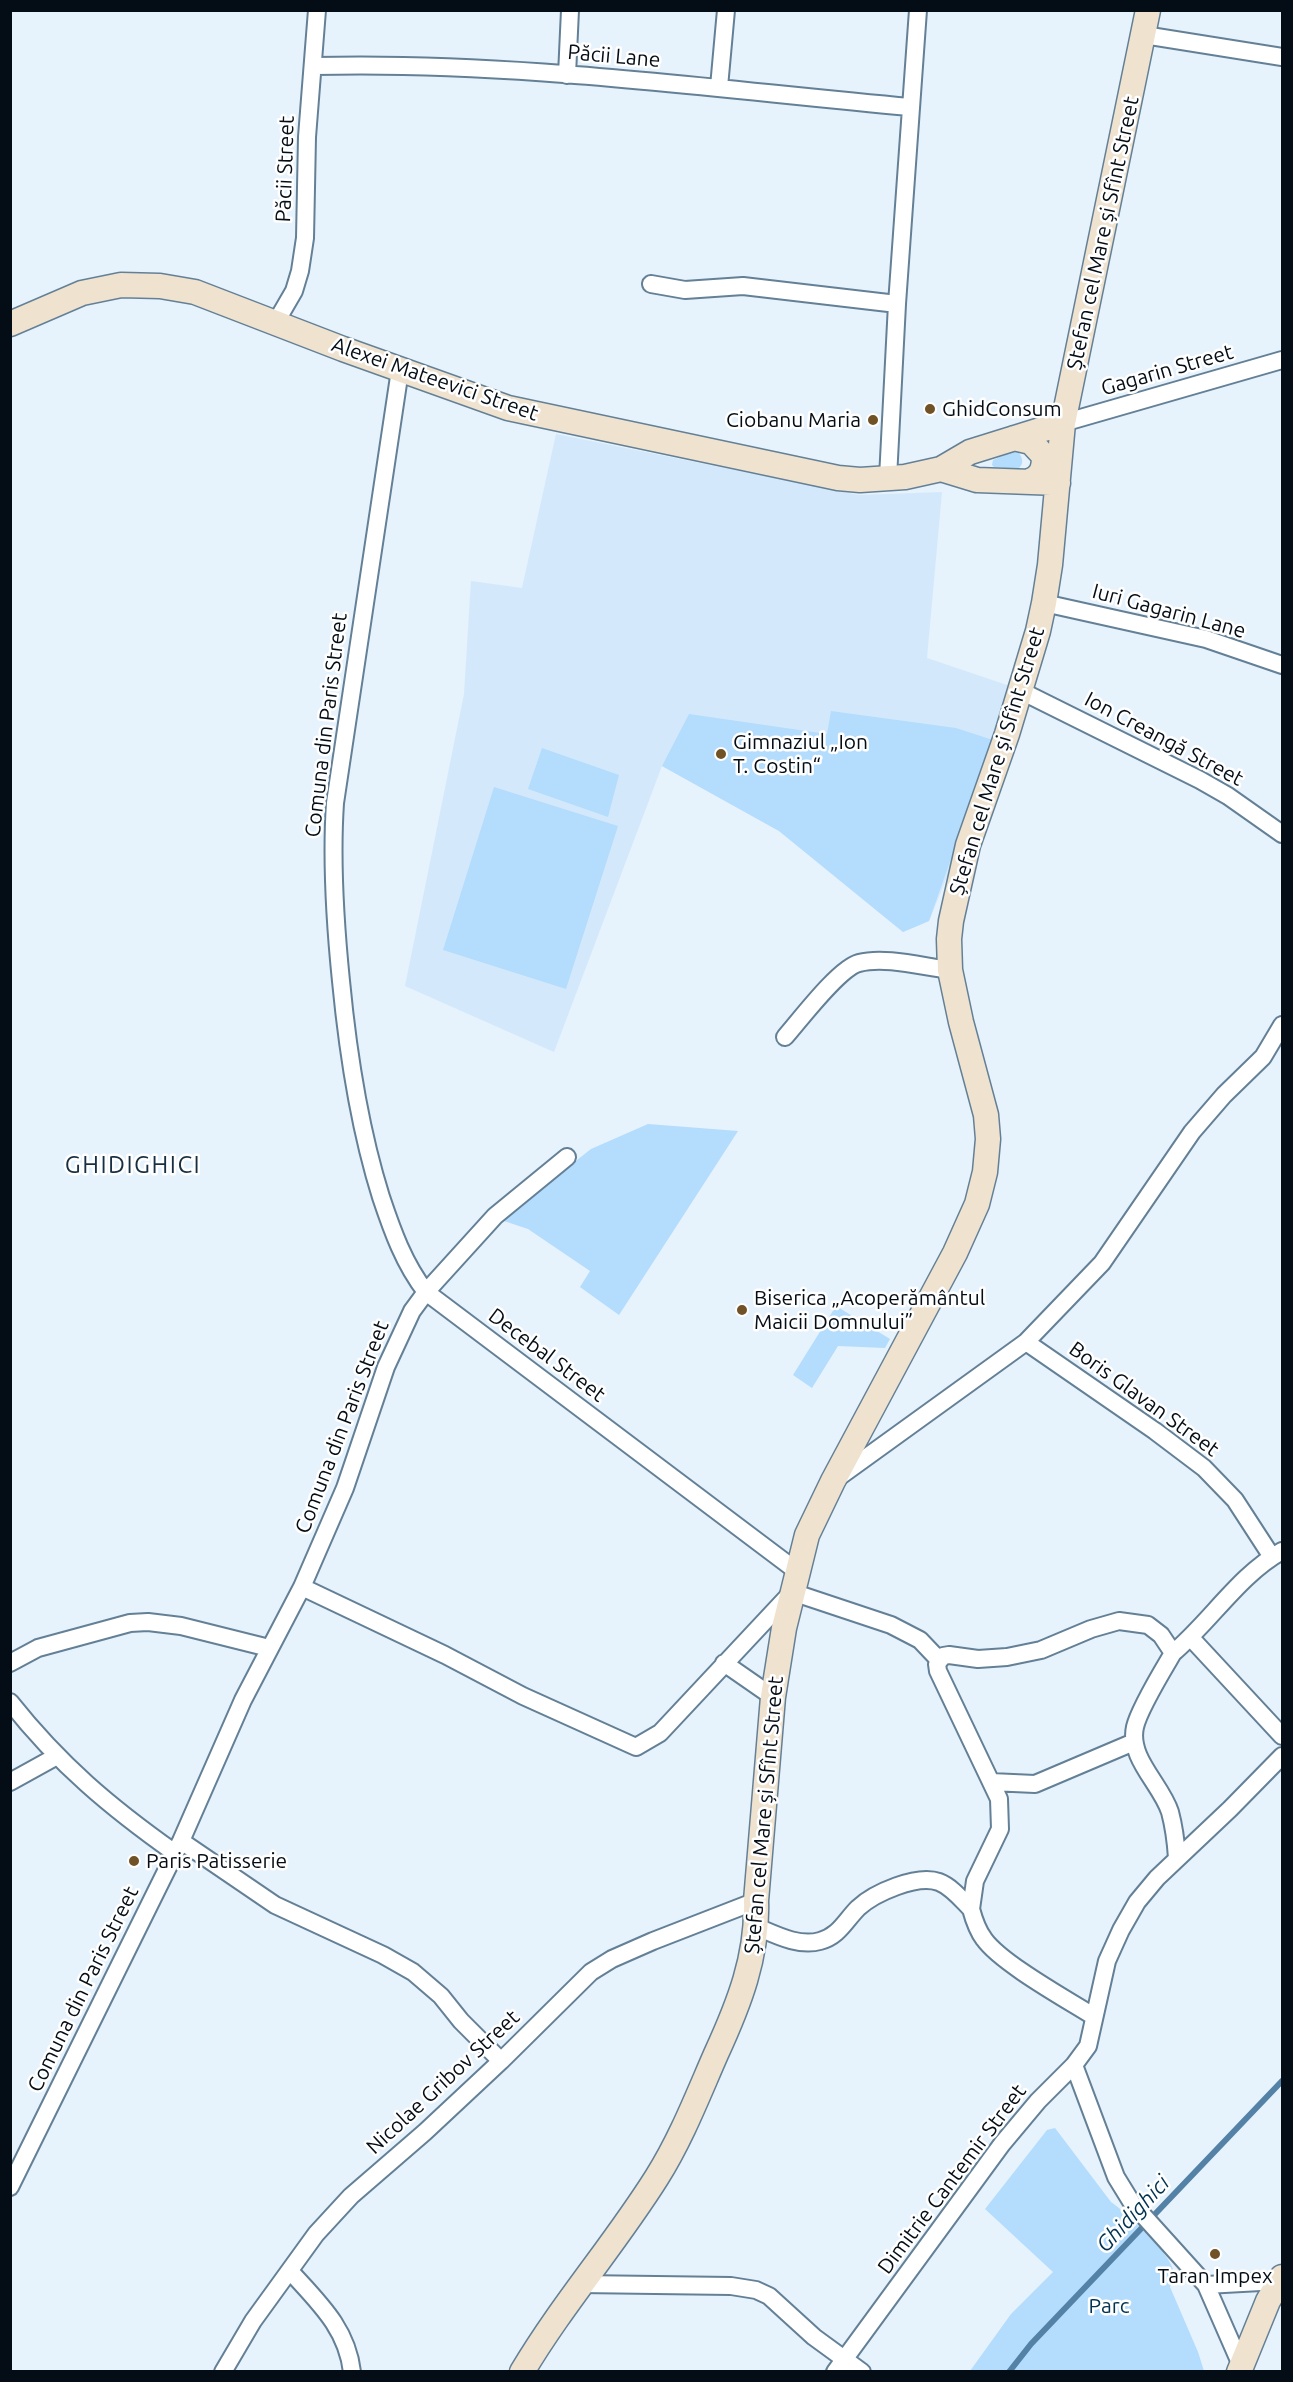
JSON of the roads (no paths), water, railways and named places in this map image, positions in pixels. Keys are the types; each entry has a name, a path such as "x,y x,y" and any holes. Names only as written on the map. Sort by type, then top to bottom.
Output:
{"street":[{"name":"Păcii Street","path":"276,322 294,291 300,271 305,238 307,137 317,10"},
{"path":"567,75 570,10"},
{"path":"719,87 726,10"},
{"path":"888,478 897,304 918,10"},
{"name":"Ștefan cel Mare și Sfînt Street","path":"522,2372 580,2284 624,2228 659,2174 735,2013 746,1982 757,1927 756,1901 773,1697 784,1628 807,1535 833,1481 955,1253 977,1204 985,1172 988,1139 986,1115 961,1022 950,970 949,939 958,884 968,845 1007,734 1044,603 1050,565 1063,423 1148,10"},
{"path":"1144,35 1282,57"},
{"name":"Păcii Lane","path":"314,66 411,65 567,75 719,87 910,107"},
{"path":"651,284 685,290 743,286 897,304"},
{"name":"Alexei Mateevici Street","path":"10,324 82,293 121,285 159,286 195,292 400,370 508,408 838,478 906,477 940,469"},
{"name":"Gagarin Street","path":"1063,423 1282,360"},
{"name":"Comuna din Paris Street","path":"10,2187 178,1847 243,1700 302,1587 345,1488 386,1367 412,1311 426,1292 413,1276 401,1250 372,1167 346,1033 334,909 335,803 400,370"},
{"path":"940,469 970,452 1063,423"},
{"path":"1014,438 1031,442 1044,456 1044,469 1033,480 1025,482"},
{"path":"940,469 977,480 1058,483"},
{"name":"Iuri Gagarin Lane","path":"1044,603 1206,639 1282,665"},
{"name":"Ion Creangă Street","path":"1019,690 1200,780 1228,796 1282,834"},
{"path":"785,1037 840,975 856,963 875,960 950,970"},
{"path":"833,1481 1026,1342 1102,1263 1191,1132 1224,1095 1263,1057 1282,1025"},
{"path":"426,1292 495,1216 567,1156"},
{"name":"Decebal Street","path":"426,1292 795,1582"},
{"name":"Boris Glavan Street","path":"1026,1342 1155,1431 1204,1468 1235,1500 1277,1554 1239,1586 1191,1638 1173,1653"},
{"path":"302,1587 445,1655 523,1696 636,1747 660,1732 795,1582 920,1640 939,1660 938,1671 999,1799 1000,1829 975,1881 971,1895 971,1909 976,1925 985,1941 1011,1962 1093,2016"},
{"path":"939,1660 949,1654 978,1659 1007,1657 1041,1650 1091,1629 1119,1621 1148,1625 1161,1635 1173,1653 1142,1710 1135,1728 1134,1743 1141,1761 1163,1795 1170,1812 1177,1858"},
{"path":"10,1663 38,1648 130,1623 148,1622 181,1626 269,1647"},
{"path":"1191,1638 1282,1736"},
{"path":"724,1663 773,1697"},
{"path":"10,1702 57,1756 101,1798 275,1905 384,1955 413,1972 441,1996 461,2021 501,2061"},
{"path":"991,1782 1035,1784 1134,1743"},
{"path":"10,1782 57,1756"},
{"name":"Dimitrie Cantemir Street","path":"840,2366 1002,2144 1038,2101 1074,2065 1088,2046 1107,1961 1137,1902 1157,1878 1282,1756"},
{"path":"757,1927 788,1939 803,1942 819,1941 840,1930 859,1907 870,1899 884,1891 924,1880 939,1882 954,1892 971,1909"},
{"name":"Nicolae Gribov Street","path":"223,2372 253,2321 316,2234 351,2196 426,2132 573,1989 598,1968 653,1941 756,1901"},
{"path":"1074,2065 1116,2177 1132,2203 1206,2285 1240,2368"},
{"path":"290,2271 341,2332 348,2348 352,2372"},
{"path":"1206,2285 1281,2279"},
{"path":"1240,2368 1268,2301 1281,2279"},
{"path":"580,2284 731,2286 756,2290 769,2296 840,2366 862,2372"}],"waterway":[{"name":"Ghidighici","path":"1009,2372 1031,2344 1282,2081"}],"place":[{"name":"GhidConsum","path":"930,409"},
{"name":"Ciobanu Maria","path":"873,420"},
{"name":"Gimnaziul „Ion T. Costin“","path":"721,754"},
{"name":"Biserica „Acoperământul Maicii Domnului”","path":"742,1310"},
{"name":"Paris Patisserie","path":"134,1861"},
{"name":"Taran Impex","path":"1215,2254"}],"district":[{"name":"GHIDIGHICI","path":"133,1165"}],"park label":[{"name":"Parc","path":"1109,2306"}]}
